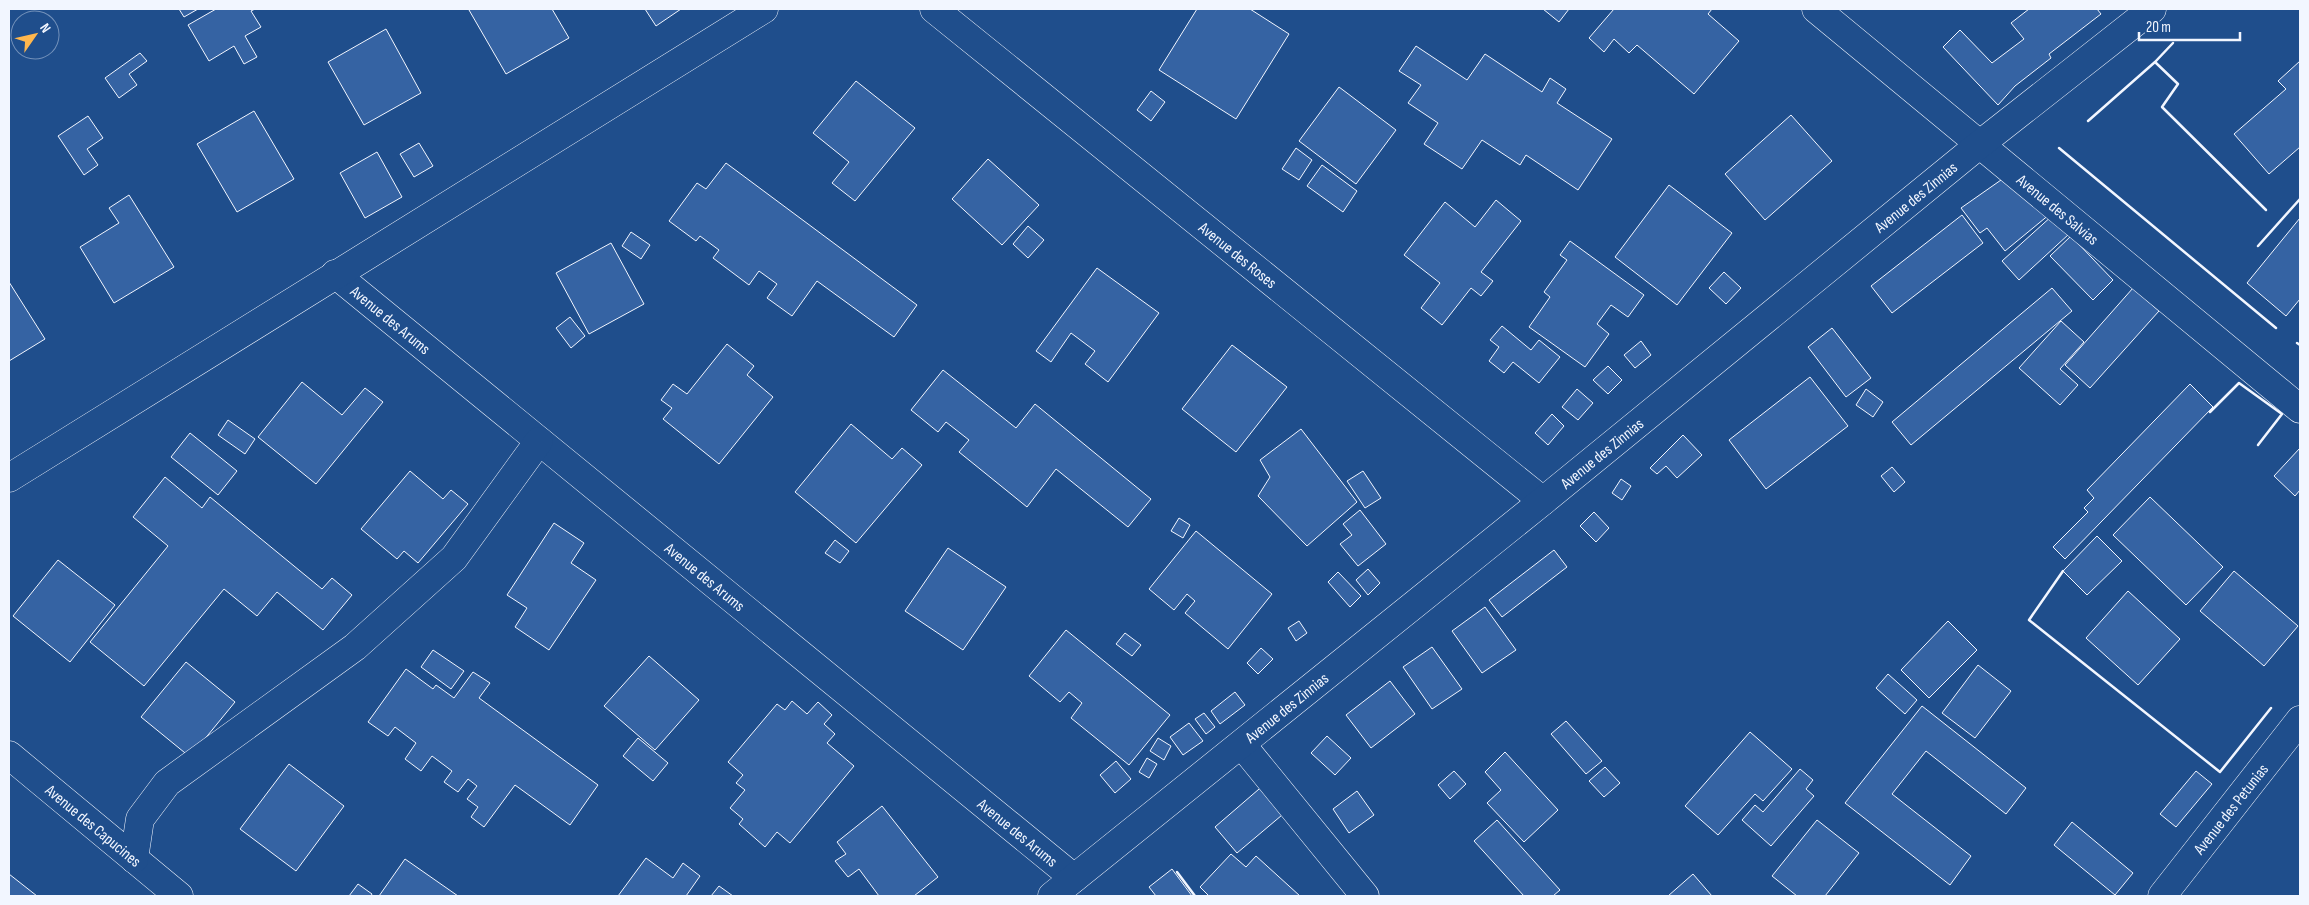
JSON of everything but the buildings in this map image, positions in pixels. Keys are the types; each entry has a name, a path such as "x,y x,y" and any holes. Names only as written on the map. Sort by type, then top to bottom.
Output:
{"street":[{"path":"9,478 764,9"},
{"name":"Avenue des Roses","path":"934,9 1543,501"},
{"name":"Avenue des Salvias","path":"1816,9 2300,409"},
{"name":"Avenue des Zinnias","path":"1052,896 1242,745 1979,145 2152,9"},
{"name":"Avenue des Arums","path":"335,274 1074,878"},
{"path":"134,859 140,819 167,783 354,647 454,558 539,441"},
{"name":"Avenue des Petunias","path":"2162,896 2300,720"},
{"path":"1242,745 1365,896"},
{"name":"Avenue des Capucines","path":"9,755 179,896"}],"wall":[{"path":"2088,121 2155,62 2173,43"},
{"path":"2155,62 2178,84 2162,107 2266,210"},
{"path":"2059,148 2276,328"},
{"path":"2258,246 2300,199"},
{"path":"2210,412 2239,383 2282,414 2258,445"},
{"path":"2063,571 2029,620 2220,772 2271,708"},
{"path":"1177,872 1195,896"}]}
